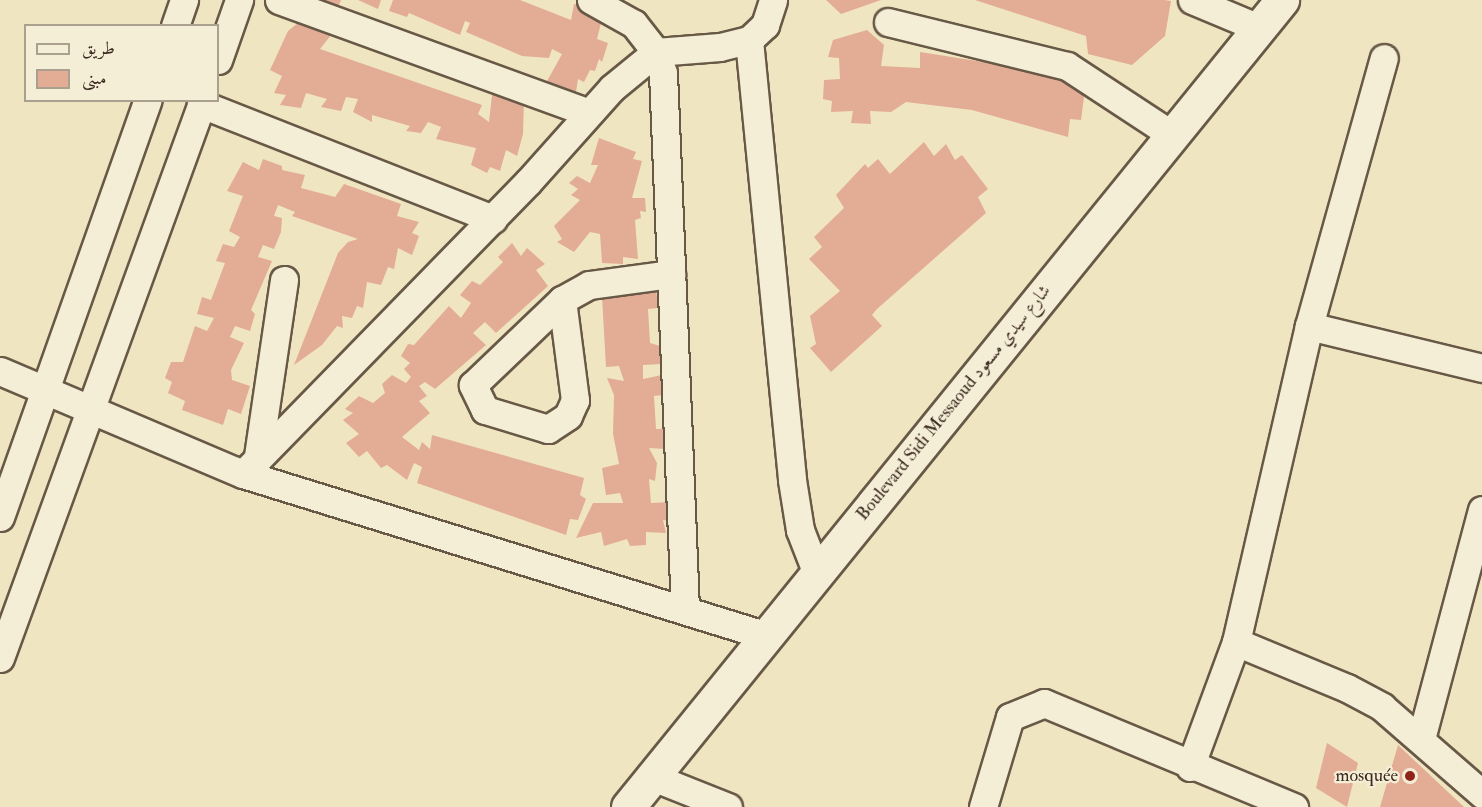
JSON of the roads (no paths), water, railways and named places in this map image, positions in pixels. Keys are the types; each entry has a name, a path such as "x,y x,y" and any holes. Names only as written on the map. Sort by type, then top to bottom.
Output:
{"street":[{"path":"176,24 184,0"},
{"path":"219,57 239,0"},
{"path":"279,0 589,113"},
{"path":"591,0 634,24 656,52 663,73 685,610"},
{"path":"250,465 493,219 589,113 656,52 720,47 749,40 765,25 773,0"},
{"path":"1192,0 1259,28"},
{"name":"Boulevard Sidi Messaoud شارع سيدي مسعود","path":"628,807 650,776 764,635 1282,0"},
{"path":"888,22 1067,66 1111,90 1172,135"},
{"path":"749,40 792,480 800,530 816,572"},
{"path":"1190,767 1236,642 1309,326 1384,58"},
{"path":"0,517 147,102"},
{"path":"0,658 202,102 493,219"},
{"path":"562,300 575,400 568,416 561,425 548,429 485,410 473,385 562,300 589,285 671,274"},
{"path":"250,465 284,280"},
{"path":"1309,326 1482,368"},
{"path":"0,371 92,408 250,465 764,635"},
{"path":"1421,739 1475,578 1482,510"},
{"path":"1236,642 1347,688 1382,707 1482,794"},
{"path":"983,807 1010,717 1044,703 1190,767 1294,807"},
{"path":"650,776 728,807"}],"place":[{"name":"mosquée","path":"1410,776"}]}
